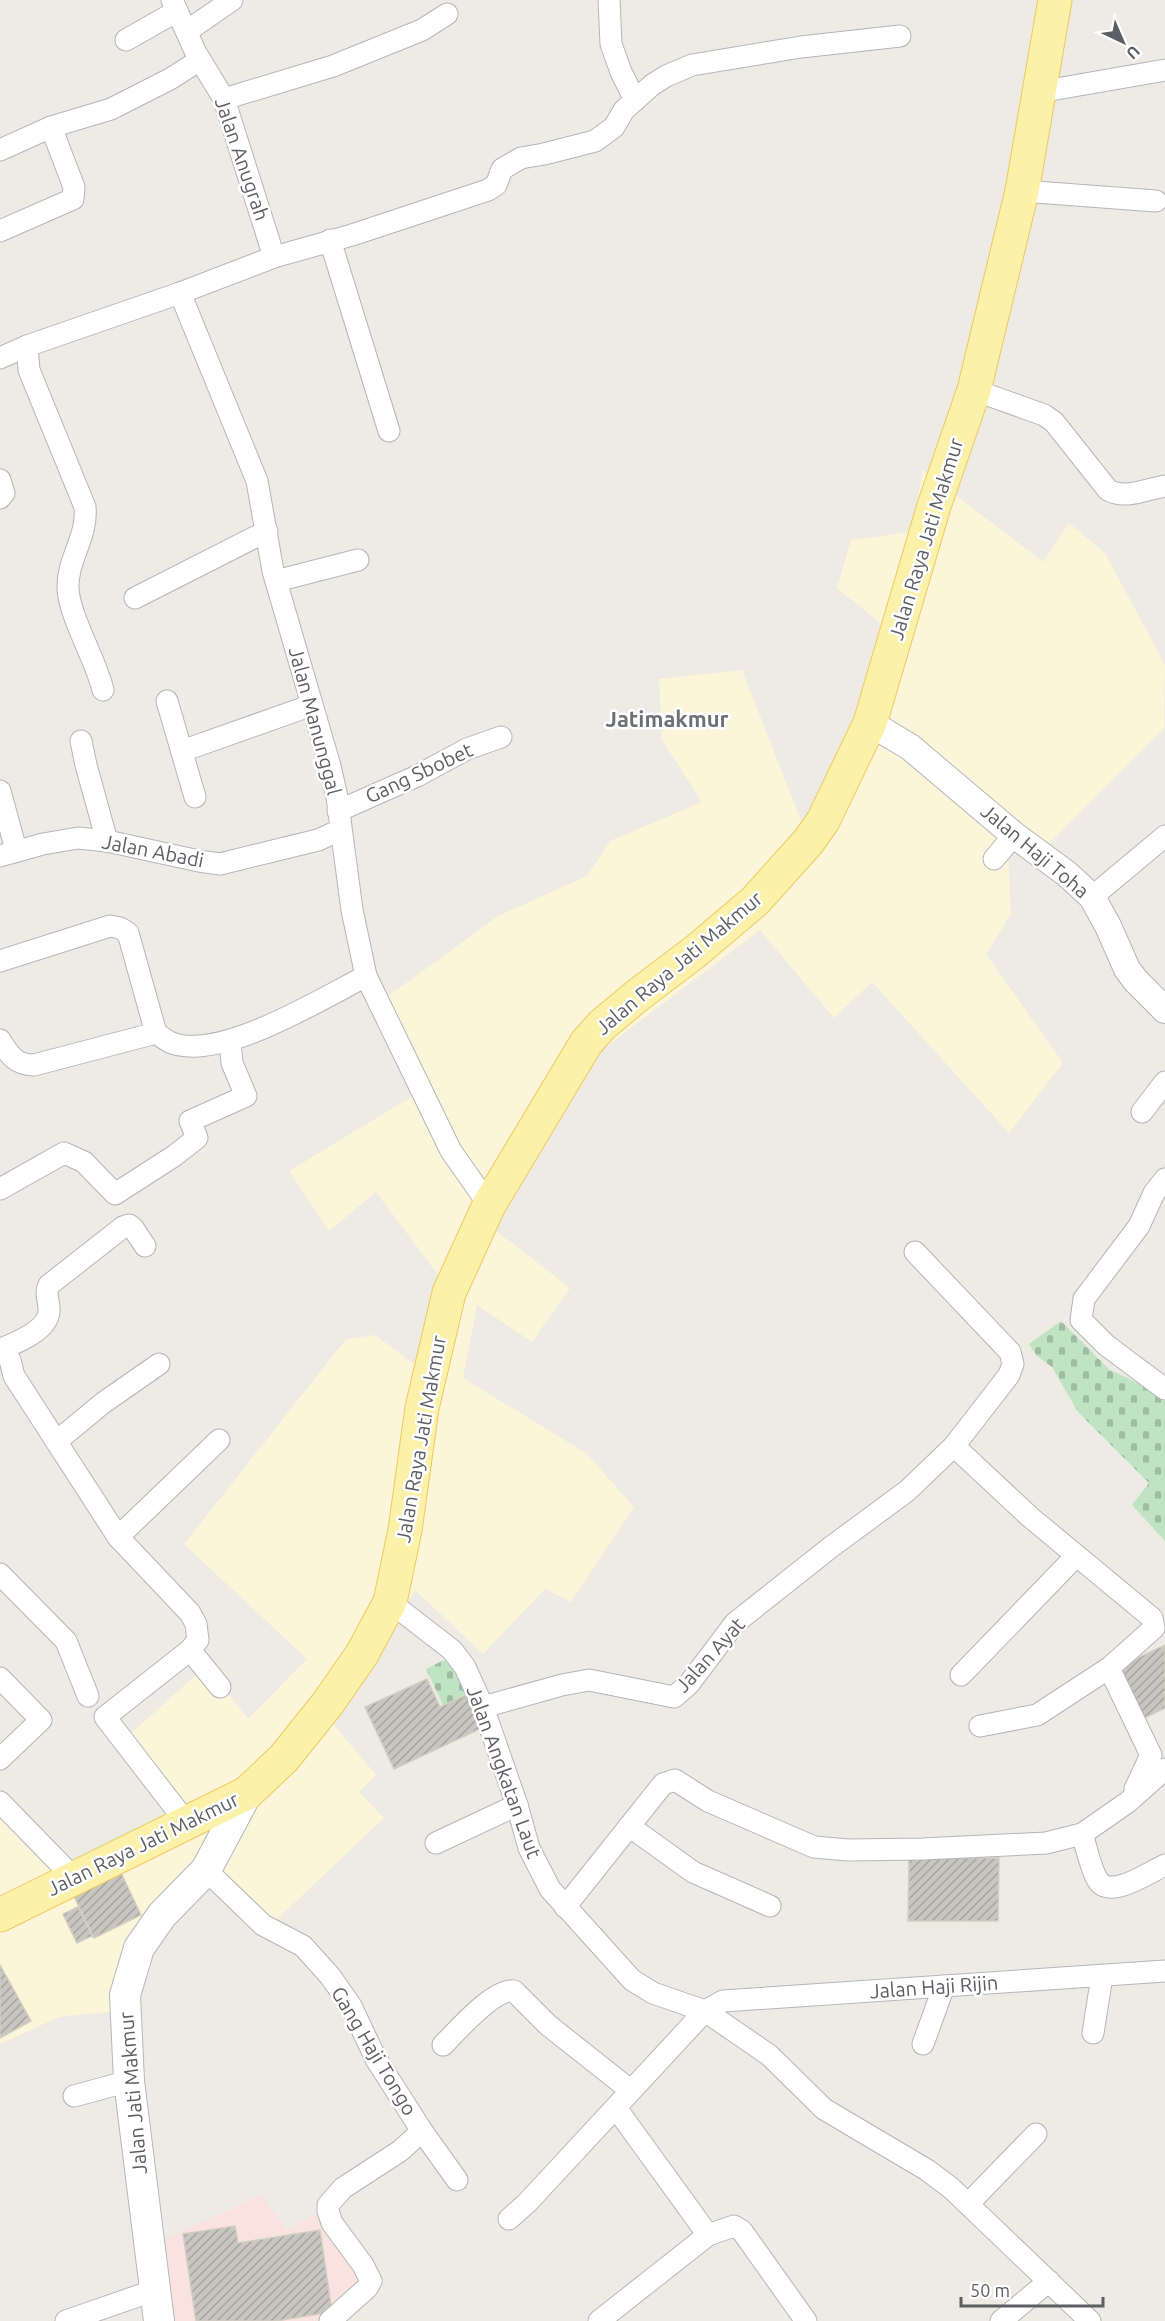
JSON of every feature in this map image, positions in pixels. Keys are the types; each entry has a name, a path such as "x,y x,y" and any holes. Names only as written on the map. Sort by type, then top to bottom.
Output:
{"main road":[{"name":"Jalan Raya Jati Makmur","path":"0,1915 247,1793 284,1758 328,1703 362,1654 390,1602 405,1530 422,1408 449,1293 489,1205 586,1043 602,1025 755,901 808,842 823,821 870,723 934,506 974,390 1022,191 1055,0"},
{"name":"Jalan Jati Makmur","path":"159,2321 129,2081 125,1995 132,1965 139,1948 162,1915 206,1870 247,1793"}],"street":[{"path":"187,31 232,0"},
{"path":"609,0 611,44 621,72 635,100"},
{"path":"126,40 174,5"},
{"name":"Jalan Anugrah","path":"174,5 200,60 224,99 274,257"},
{"path":"224,99 342,62 422,30 447,14"},
{"path":"0,358 27,346 180,294 274,257 488,190 496,185 502,169 521,158 595,141 614,127 624,110 635,100 666,76 692,65 801,47 900,36"},
{"path":"0,150 51,127 111,108 170,79 200,60"},
{"path":"1039,92 1165,70"},
{"path":"0,231 73,199 74,187 51,127"},
{"path":"1022,191 1156,201"},
{"path":"330,240 389,431"},
{"name":"Jalan Manunggal","path":"180,294 258,482 276,581 330,766 352,910 366,976 451,1151 489,1205"},
{"path":"27,346 29,370 85,507 86,522 69,571 68,588 70,602 95,663 103,690"},
{"path":"974,390 1044,415 1054,422 1108,490 1116,495 1165,486"},
{"path":"0,480 4,493 0,498"},
{"path":"135,598 267,531"},
{"path":"276,581 358,560"},
{"path":"167,701 195,797"},
{"path":"182,751 312,705"},
{"name":"Jalan Haji Toha","path":"870,723 910,747 1014,835 1067,874 1092,897 1127,969 1165,1010"},
{"name":"Gang Sbobet","path":"339,820 467,749 501,737"},
{"path":"81,741 107,841"},
{"path":"0,791 8,853"},
{"name":"Jalan Abadi","path":"8,853 78,838 107,841 220,864 318,840 339,820"},
{"path":"994,859 1014,835"},
{"path":"1092,897 1165,836"},
{"path":"0,961 110,926 120,928 128,933 156,1033 172,1043 193,1045 230,1041 250,1034 366,976"},
{"path":"0,1040 11,1057 9,1066 34,1065 156,1033"},
{"path":"0,1189 64,1153 84,1162 115,1194 197,1138 190,1121 246,1096 232,1063 230,1041"},
{"path":"1142,1112 1165,1082"},
{"path":"1165,1179 1154,1192 1139,1226 1084,1299 1081,1320 1106,1345 1165,1389"},
{"path":"145,1246 133,1228 129,1225 123,1227 49,1285 45,1293 49,1305 49,1316 45,1322 16,1343 0,1348 10,1360 14,1376 118,1537 190,1613 196,1624 199,1636 190,1650 105,1717 186,1822"},
{"name":"Jalan Ayat","path":"483,1707 562,1685 589,1680 674,1697 689,1684 735,1623 831,1547 907,1491 954,1446 1009,1375 1013,1364 1010,1353 915,1252"},
{"path":"57,1441 103,1403 159,1364"},
{"path":"118,1537 219,1440"},
{"path":"954,1446 1030,1517 1152,1618 1154,1623 1154,1628 1108,1668 1037,1714 980,1726"},
{"path":"960,1675 1076,1556"},
{"path":"0,1574 66,1641 88,1696"},
{"name":"Jalan Angkatan Laut","path":"390,1602 452,1650 465,1667 483,1707 517,1805 529,1848 550,1890 632,1980 653,1993 705,2011 769,2055 824,2109 927,2170 969,2203 1090,2321"},
{"path":"190,1650 220,1687"},
{"path":"1108,1668 1151,1755 1128,1802"},
{"path":"0,1678 41,1720 0,1759"},
{"path":"565,1907 663,1784 675,1780 708,1801 814,1847 881,1850 1034,1844 1082,1834 1128,1802 1165,1769"},
{"path":"0,1802 74,1878"},
{"path":"436,1843 517,1805"},
{"path":"629,1826 693,1872 770,1906"},
{"path":"1082,1834 1098,1882 1107,1888 1116,1888 1165,1864"},
{"name":"Gang Haji Tongo","path":"206,1870 263,1925 303,1946 330,1976 351,2006 376,2059 422,2131 400,2151 343,2188 328,2205 332,2223 363,2265 370,2281 367,2288 330,2321"},
{"name":"Jalan Haji Rijin","path":"705,2011 723,2001 1165,1971"},
{"path":"1093,2033 1102,1976"},
{"path":"922,2044 944,1986"},
{"path":"443,2045 485,2005 504,1992 514,1991 557,2032 630,2090"},
{"path":"509,2219 705,2011"},
{"path":"74,2096 129,2081"},
{"path":"616,2108 708,2235"},
{"path":"422,2131 457,2180"},
{"path":"969,2203 1036,2134"},
{"path":"599,2321 708,2235 734,2226 742,2231 806,2321"},
{"path":"1001,2321 1049,2281"},
{"path":"66,2321 155,2290"}],"shaded area":[{"path":"923,470 1043,562 1069,523 1105,553 1165,665 1164,728 1036,857 1007,833 1011,914 986,954 1063,1063 1009,1133 872,982 834,1018 760,930 591,1058 485,1222 570,1288 532,1342 477,1305 463,1378 586,1453 634,1507 571,1602 545,1589 483,1654 415,1590 334,1725 376,1775 359,1792 384,1818 271,1925 209,1866 130,1951 118,2011 59,2017 0,2044 0,1801 74,1879 194,1819 128,1736 206,1666 248,1719 307,1659 184,1544 346,1339 375,1335 419,1368 442,1280 376,1192 329,1231 289,1171 423,1090 383,1000 498,916 587,876 610,841 702,802 662,740 659,679 742,670 805,831 837,775 885,627 837,588 851,540 911,532"},
{"path":"262,2195 288,2231 316,2213 361,2282 326,2321 172,2321 163,2240"}],"green space":[{"path":"1061,1321 1110,1370 1138,1383 1165,1402 1165,1541 1132,1505 1149,1483 1078,1412 1052,1367 1037,1356 1029,1344"},
{"path":"444,1660 452,1668 466,1694 443,1705 426,1669"}],"building":[{"path":"1165,1645 1165,1708 1138,1721 1114,1669"},
{"path":"427,1679 440,1707 466,1695 482,1728 394,1769 365,1707"},
{"path":"909,1858 999,1858 998,1921 908,1921"},
{"path":"121,1873 141,1915 94,1938 74,1896"},
{"path":"78,1907 92,1936 77,1943 63,1914"},
{"path":"0,1965 31,2021 0,2038"},
{"path":"235,2226 238,2243 320,2230 332,2312 276,2321 196,2321 183,2234"}],"district":[{"name":"Jatimakmur","path":"667,719"}]}
